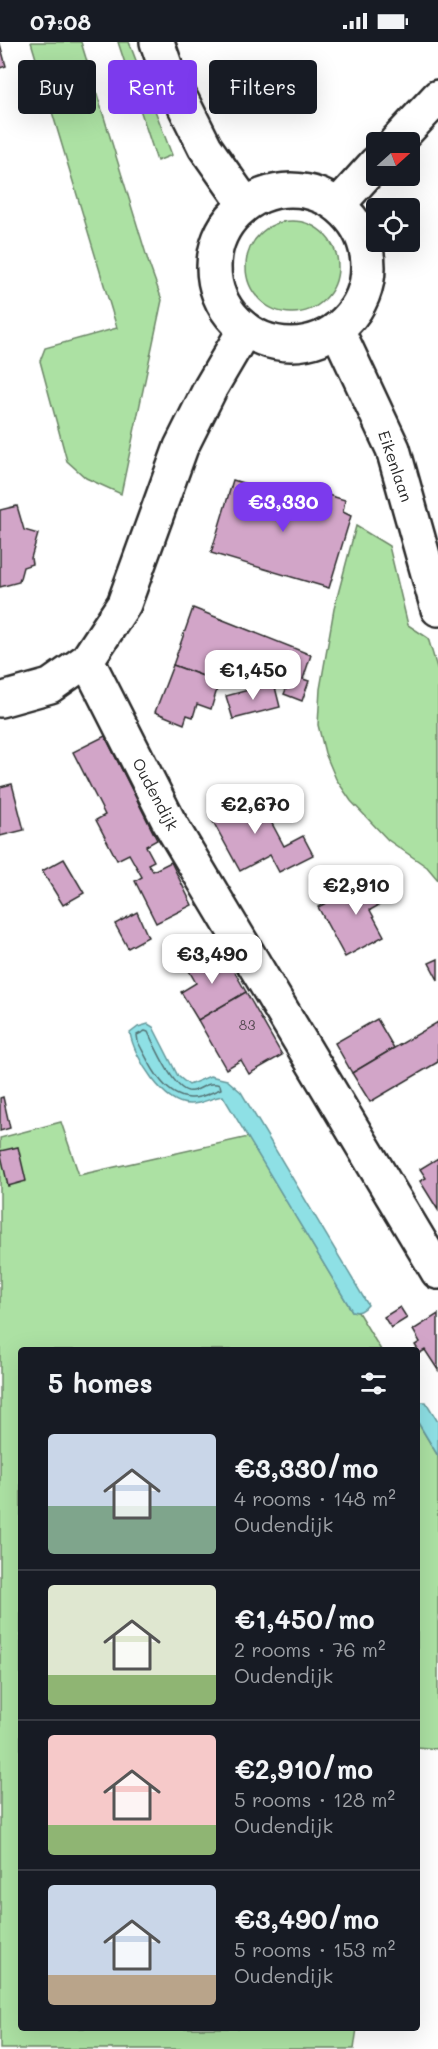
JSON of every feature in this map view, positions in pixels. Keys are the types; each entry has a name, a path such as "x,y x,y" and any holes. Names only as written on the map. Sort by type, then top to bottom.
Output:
{"street":[{"path":"157,42 167,70 206,147 245,204"},
{"path":"405,132 438,97"},
{"path":"338,205 366,174"},
{"path":"275,190 308,191 324,196 338,205 350,216 362,236 368,259 365,291 358,306 337,329 315,340 291,344 274,342 259,337 245,328 230,313 219,294 213,266 219,238 225,225 245,204 275,190"},
{"path":"0,700 50,686 87,660 124,604 181,447 211,387 245,328"},
{"name":"Eikenlaan","path":"337,329 393,448 438,609"},
{"name":"Oudendijk","path":"87,660 168,820 438,1272"}],"green space":[{"path":"31,42 81,42 87,60 36,60"},
{"path":"118,42 129,42 136,60 124,60"},
{"path":"96,91 162,300 121,494 86,478 67,461 40,361 45,348 117,328 53,114 96,114"},
{"path":"142,114 156,114 172,155 157,161"},
{"path":"292,221 310,224 325,234 335,249 338,267 335,285 325,300 310,310 292,313 274,310 259,300 249,285 246,267 249,249 259,234 274,224"},
{"path":"356,526 389,546 408,625 428,638 438,671 438,880 427,867 388,840 351,801 336,779 325,753 318,725 320,689 334,609"},
{"path":"61,1122 79,1175 248,1137 352,1311 358,1312 379,1347 18,1347 18,2031 357,2031 354,2049 0,2049 0,1138"},
{"path":"420,1426 438,1456 438,1749 420,1747"}],"water":[{"path":"148,1024 153,1027 178,1076 189,1085 210,1076 227,1080 241,1092 368,1305 364,1309 359,1312 352,1311 223,1096 195,1104 181,1103 161,1089 152,1078 137,1054 130,1033"},
{"path":"426,1402 438,1422 438,1456 420,1426 420,1403"}],"building":[{"path":"0,44 6,66 0,68"},
{"path":"233,480 309,503 314,491 345,500 343,512 351,516 329,588 211,553"},
{"path":"17,506 24,530 38,534 31,558 32,564 23,567 19,582 0,587 0,510"},
{"path":"193,608 311,655 303,679 309,681 302,701 284,694 287,687 229,664 222,683 173,665"},
{"path":"173,665 222,683 220,687 218,686 211,709 197,704 193,717 187,715 184,724 155,712"},
{"path":"274,683 280,707 233,719 226,696"},
{"path":"105,736 157,840 146,846 154,861 148,864 153,871 171,862 192,905 156,923 135,881 142,877 129,854 117,860 96,820 105,815 73,752"},
{"path":"12,784 24,830 0,836 0,787"},
{"path":"254,790 284,846 303,836 313,855 279,872 270,855 240,871 209,814"},
{"path":"64,859 84,893 63,905 42,871"},
{"path":"384,878 394,897 370,910 384,936 345,957 318,907 357,887 360,891"},
{"path":"137,912 148,937 128,948 115,924"},
{"path":"222,950 246,992 198,1020 181,992 196,983 188,969"},
{"path":"438,959 438,980 429,963"},
{"path":"246,992 282,1055 249,1074 241,1060 226,1069 198,1020"},
{"path":"377,1019 394,1048 352,1073 335,1043"},
{"path":"438,1022 438,1062 370,1102 352,1073"},
{"path":"3,1097 10,1128 0,1131 0,1098"},
{"path":"18,1147 26,1181 8,1186 0,1151"},
{"path":"438,1158 438,1210 420,1181 426,1178 420,1169"},
{"path":"400,1307 407,1318 391,1328 384,1317"},
{"path":"438,1314 438,1370 425,1350 420,1353 420,1347 415,1345 420,1342 413,1330"}]}
